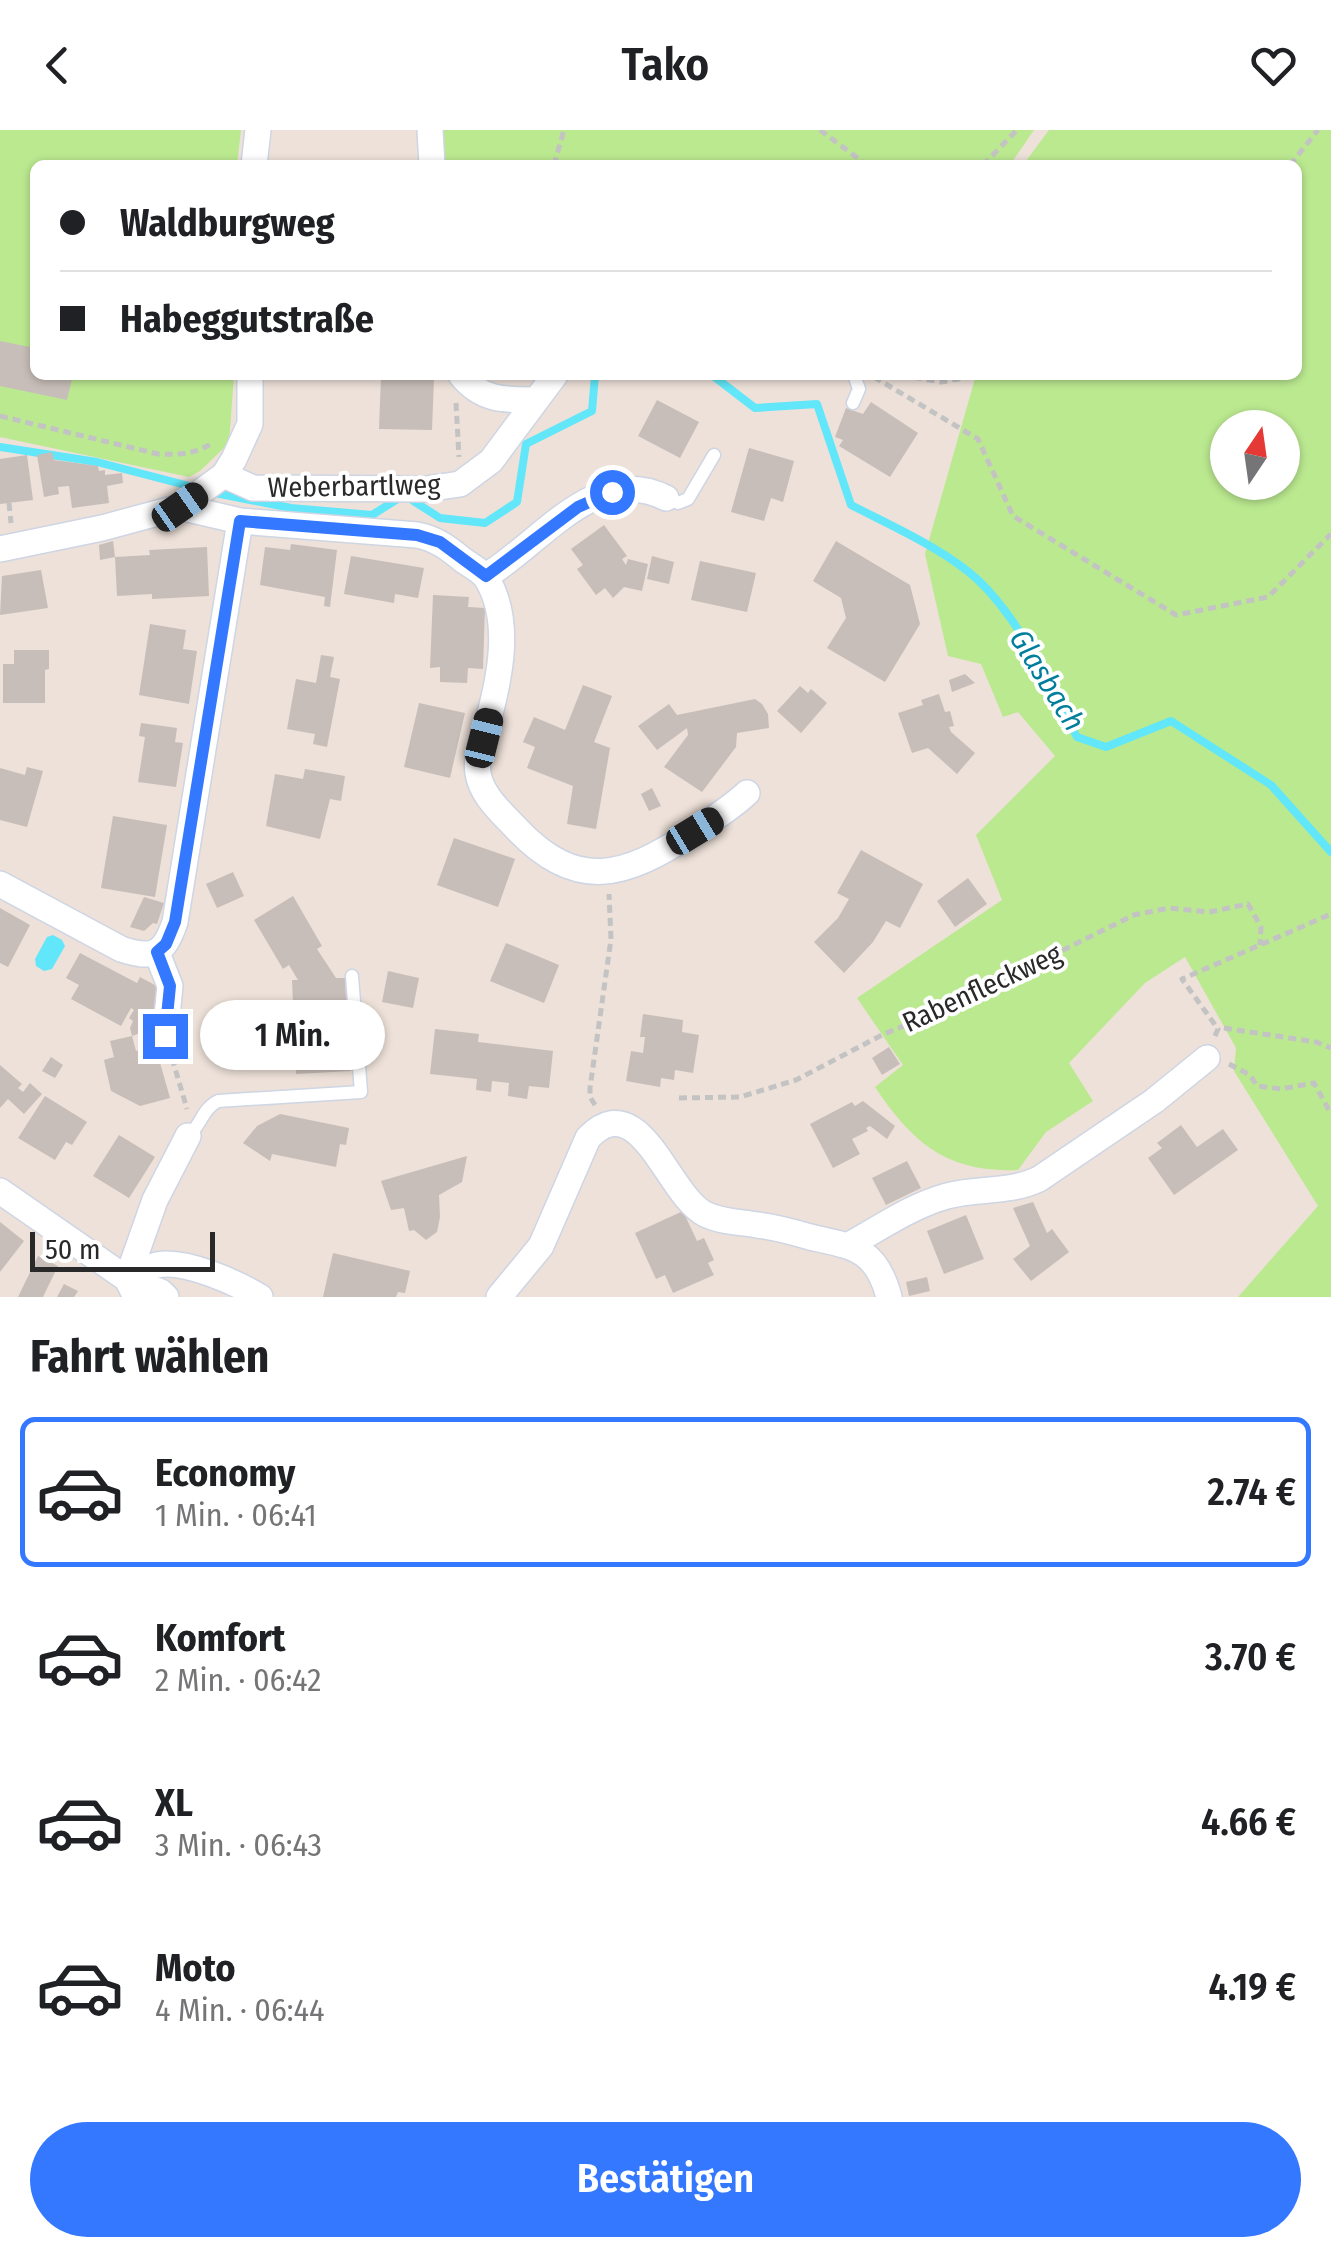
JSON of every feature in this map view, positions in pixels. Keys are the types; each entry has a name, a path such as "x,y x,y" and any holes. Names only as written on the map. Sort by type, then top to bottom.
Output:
{"street":[{"path":"255,160 258,130"},
{"path":"430,130 432,160"},
{"path":"0,549 180,507 234,458 250,424 250,380"},
{"name":"Weberbartlweg","path":"234,458 253,488 426,489 460,484 492,461 551,380"},
{"path":"458,384 496,400 533,400"},
{"path":"486,576 597,496 636,490 666,498"},
{"path":"180,507 240,521 417,535 440,542 486,576 501,620 502,636 494,698 478,762 483,791 541,852 567,866 608,872 641,864 719,816 747,793"},
{"path":"0,884 121,949 140,955 157,952 166,944 175,922 240,521"},
{"path":"157,952 170,986 165,1036"},
{"path":"848,1246 903,1214 943,1198 1009,1188 1039,1179 1142,1110 1207,1058"},
{"path":"499,1297 540,1246 585,1142 596,1129 607,1124 623,1125 644,1138 686,1199 706,1215 859,1250 878,1268 889,1297"},
{"path":"132,1288 155,1200 188,1136"},
{"path":"0,1191 132,1288 161,1292 166,1297"},
{"path":"132,1288 157,1265 178,1266 219,1278 260,1297"}],"lane":[{"path":"853,403 859,389 856,380"},
{"path":"666,498 678,503 688,499 714,455"},
{"path":"188,1136 196,1130 206,1108 218,1101 361,1092 352,976"}],"path":[{"path":"555,160 564,130"},
{"path":"820,130 861,160"},
{"path":"988,160 1017,130"},
{"path":"1294,160 1318,130"},
{"path":"880,380 978,439 1013,516 1176,615 1268,597 1331,534"},
{"path":"458,384 460,484"},
{"path":"0,416 158,454 182,456 200,452 218,440 234,458"},
{"path":"607,1124 590,1098 590,1088 611,939 608,872"},
{"name":"Rabenfleckweg","path":"679,1098 740,1098 796,1080 882,1034 946,1008 1134,915 1169,908 1209,912 1248,904 1261,927 1260,945"},
{"path":"1331,914 1182,980 1218,1029 1207,1058 1250,1075 1257,1086 1281,1090 1314,1083 1331,1114"},
{"path":"1224,1028 1316,1042 1331,1048"},
{"path":"165,1036 188,1116 188,1136"}],"green space":[{"path":"0,130 241,130 238,160 30,160 30,380 234,380 229,443 189,477 0,437"},
{"path":"441,130 1034,130 1013,160 442,160"},
{"path":"1049,130 1331,130 1331,1297 1238,1297 1318,1206 1234,1071 1236,1048 1185,957 1145,983 1069,1063 1093,1101 1046,1132 1018,1170 971,1166 934,1151 904,1124 875,1087 903,1065 857,998 1002,900 976,835 1055,756 1018,712 1003,717 981,664 948,656 925,554 975,380 1302,380 1302,160 1027,160"}],"water":[{"path":"53,935 65,946 52,969 44,971 36,966 35,959 47,937"}],"building":[{"path":"0,341 30,347 30,380 72,380 67,400 0,386"},
{"path":"381,380 434,380 432,430 379,429"},
{"path":"657,400 699,422 680,458 638,436"},
{"path":"871,402 918,433 890,477 839,446 843,440 835,437 846,408 863,414"},
{"path":"749,448 794,461 783,502 771,498 764,521 731,512"},
{"path":"52,452 54,460 98,466 99,471 105,470 105,475 122,473 123,483 107,486 109,503 72,508 69,486 58,487 59,494 44,497 37,455"},
{"path":"27,455 33,500 0,504 0,459"},
{"path":"604,525 627,556 622,559 626,565 628,559 648,564 642,591 624,587 613,598 605,588 596,595 577,569 583,565 571,549"},
{"path":"113,541 115,557 100,560 99,545"},
{"path":"836,541 910,585 920,624 885,682 827,648 846,618 841,598 813,581"},
{"path":"291,544 337,550 330,607 324,606 325,597 260,585 265,547 290,550"},
{"path":"207,547 209,596 117,596 115,557 150,555 149,550"},
{"path":"351,556 424,568 418,598 395,594 394,603 344,594"},
{"path":"652,556 674,562 669,584 647,579"},
{"path":"700,561 756,573 747,612 691,600"},
{"path":"41,570 48,608 0,615 2,576"},
{"path":"433,595 469,597 468,607 485,608 483,669 468,668 467,683 440,682 440,667 430,668"},
{"path":"150,624 186,630 183,649 197,651 189,704 139,695"},
{"path":"14,650 49,650 45,703 3,703 3,664 14,664"},
{"path":"321,655 334,657 330,677 340,679 327,747 313,744 315,734 287,729 296,679 316,683"},
{"path":"965,674 975,683 952,692 949,680"},
{"path":"583,685 612,696 594,742 610,748 596,829 567,824 573,786 527,768 535,747 523,742 534,717 565,730"},
{"path":"800,686 808,693 811,689 827,703 801,733 777,711"},
{"path":"939,694 945,712 950,711 954,726 949,727 951,732 975,753 957,774 928,748 912,753 898,713 923,705 921,700"},
{"path":"755,699 768,714 769,728 737,733 736,747 702,792 664,767 688,735 687,728 657,750 638,726 669,704 677,715"},
{"path":"419,703 465,713 450,778 404,767"},
{"path":"141,723 177,728 175,742 183,743 176,787 138,782 145,737 139,736"},
{"path":"27,767 43,771 27,827 0,820 0,768 25,775"},
{"path":"305,769 345,776 341,801 330,799 320,839 266,826 275,774 303,779"},
{"path":"652,788 661,806 649,811 641,794"},
{"path":"113,816 167,825 155,897 101,888"},
{"path":"454,838 515,859 498,907 437,885"},
{"path":"861,850 923,884 900,928 886,921 873,942 844,973 814,942 838,918 849,899 837,893"},
{"path":"233,872 244,896 217,908 206,884"},
{"path":"968,878 987,904 955,927 937,901"},
{"path":"293,896 322,946 317,949 336,978 345,978 346,999 352,999 351,1071 296,1074 296,1055 286,1055 284,1003 293,1003 292,980 298,980 289,965 283,969 254,920"},
{"path":"144,897 164,903 157,924 144,931 130,927"},
{"path":"0,908 30,925 8,967 0,963"},
{"path":"506,943 559,965 544,1003 490,981"},
{"path":"80,953 137,983 140,977 164,990 160,1017 152,1029 132,1036 131,1008 121,1026 71,999 79,985 66,978"},
{"path":"388,971 419,978 413,1008 382,1002"},
{"path":"643,1014 683,1020 682,1032 699,1035 693,1073 675,1070 674,1080 661,1078 660,1087 626,1081 631,1051 643,1053"},
{"path":"435,1029 479,1034 478,1042 553,1051 549,1088 529,1086 527,1099 508,1096 509,1083 492,1081 491,1092 476,1090 477,1079 430,1074"},
{"path":"132,1036 136,1051 155,1045 170,1098 140,1106 111,1091 104,1060 114,1057 110,1041"},
{"path":"889,1047 900,1064 882,1075 872,1058"},
{"path":"51,1057 63,1065 55,1078 42,1071"},
{"path":"0,1065 22,1084 18,1088 23,1092 30,1083 42,1094 24,1114 8,1099 0,1108"},
{"path":"45,1096 87,1122 72,1145 66,1142 55,1160 18,1138"},
{"path":"863,1101 895,1126 887,1139 870,1126 866,1128 868,1131 852,1139 860,1154 833,1168 810,1124 852,1102 855,1106"},
{"path":"280,1114 349,1128 346,1145 340,1144 336,1167 272,1154 270,1161 243,1143 257,1126"},
{"path":"1181,1125 1197,1147 1223,1129 1238,1150 1174,1195 1148,1158 1162,1148 1157,1143"},
{"path":"119,1135 155,1157 129,1198 93,1176"},
{"path":"467,1156 462,1182 439,1195 437,1232 426,1240 414,1230 409,1231 404,1208 391,1210 381,1181"},
{"path":"907,1161 921,1188 886,1205 872,1178"},
{"path":"1033,1202 1047,1233 1052,1229 1069,1252 1031,1281 1013,1259 1030,1246 1013,1208"},
{"path":"683,1211 697,1241 704,1238 714,1260 708,1263 714,1275 673,1293 665,1275 656,1279 635,1233"},
{"path":"966,1215 984,1259 944,1274 927,1231"},
{"path":"0,1222 24,1241 0,1272"},
{"path":"333,1253 410,1271 405,1293 398,1292 396,1297 323,1297"},
{"path":"38,1256 58,1266 43,1297 18,1297"},
{"path":"927,1277 930,1291 909,1296 906,1282"},
{"path":"64,1284 78,1291 74,1297 57,1297"}],"waterway":[{"name":"Glasbach","path":"210,492 291,508 372,515 404,495 440,518 485,523 517,502 526,444 592,411 595,380"},
{"name":"Glasbach","path":"719,380 755,408 817,404 851,505 934,548 978,580 1021,634 1077,737 1106,747 1171,721 1271,785 1331,852"},
{"name":"Glasbach","path":"0,447 97,462 197,488"}],"route":[{"path":"165,1036 170,986 157,952 166,944 175,922 240,521 396,531 427,537 486,576 578,507 612,492"}]}
